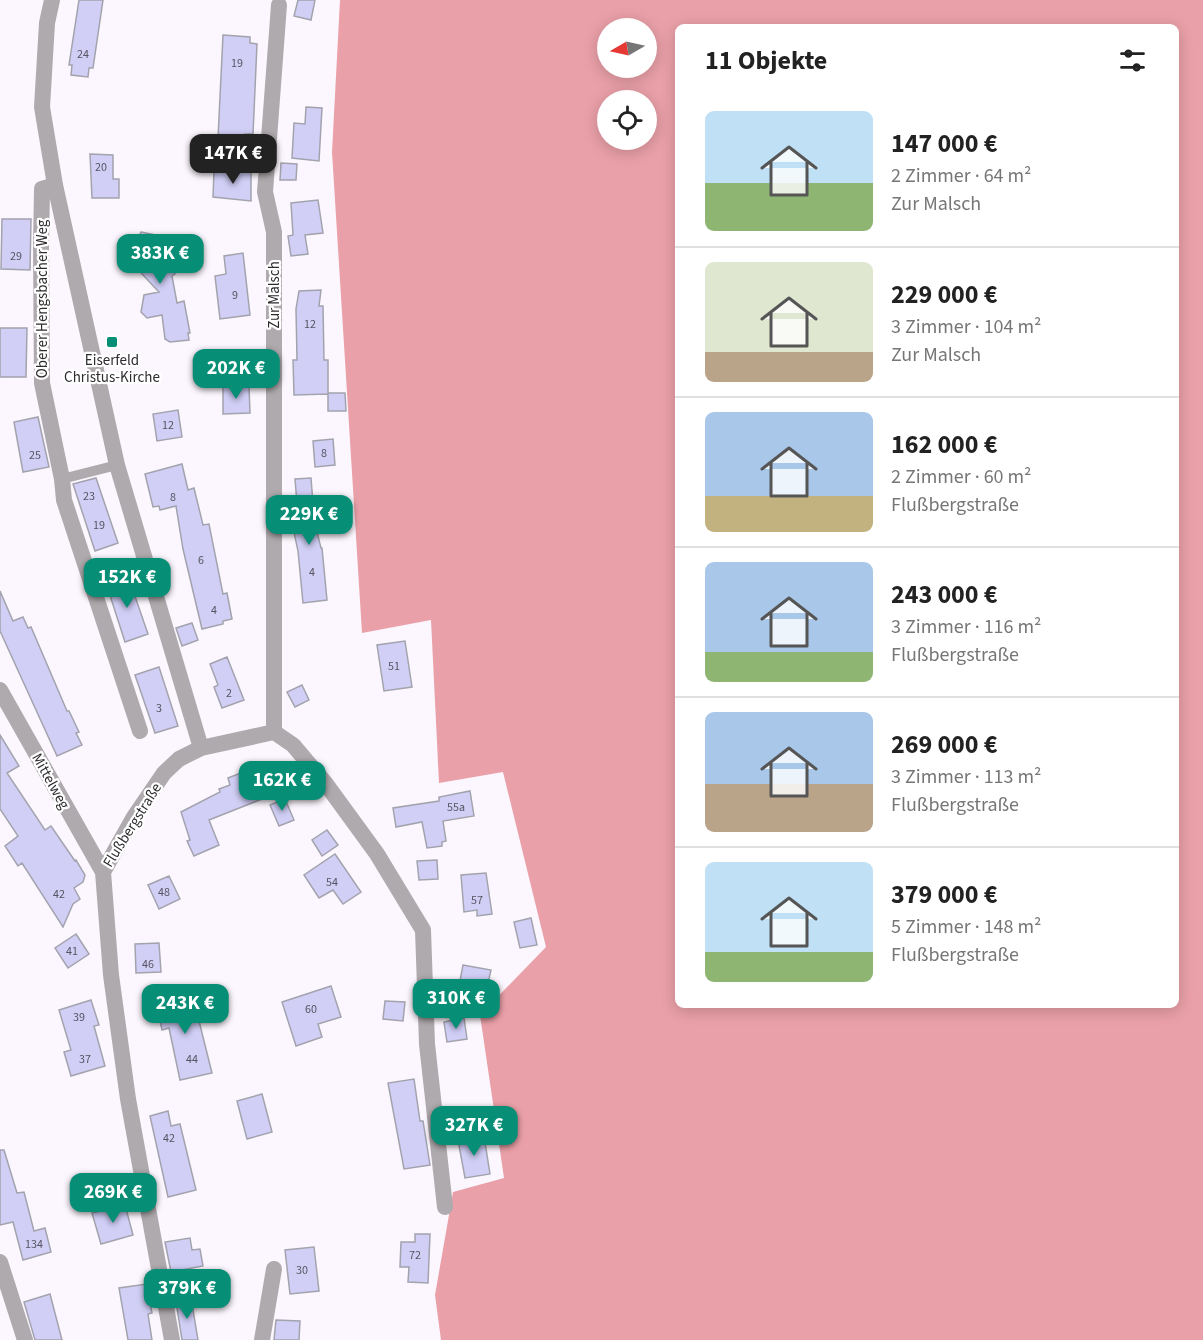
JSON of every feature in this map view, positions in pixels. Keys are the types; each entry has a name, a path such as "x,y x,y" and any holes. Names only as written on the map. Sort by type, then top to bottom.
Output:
{"street":[{"name":"Oberer Hengsbacher Weg","path":"52,0 47,23 42,107 55,185 117,465 201,748"},
{"name":"Zur Malsch","path":"274,732 274,232 265,192 279,5"},
{"name":"Oberer Hengsbacher Weg","path":"55,185 42,189 42,383 62,479 64,500 140,731"},
{"name":"Mittelweg","path":"0,690 103,872"},
{"name":"Flußbergstraße","path":"172,1340 128,1099 111,975 103,872 134,817 164,773 179,759 201,748 274,732"},
{"path":"274,732 293,745 326,784 377,854 423,930 427,1044 445,1207"},
{"path":"0,1262 25,1340"},
{"path":"262,1340 274,1269"}],"lane":[{"path":"62,479 117,465"}],"shaded area":[{"path":"340,0 1203,0 1203,1340 441,1340 435,1295 453,1192 504,1178 480,1015 546,947 503,772 439,783 431,620 362,633 332,152"}],"building":[{"path":"79,0 103,0 93,68 89,68 88,77 71,75 72,65 69,65"},
{"path":"298,0 315,0 311,20 294,16"},
{"path":"223,35 250,37 250,43 257,44 253,134 245,134 245,139 218,138"},
{"path":"306,107 322,108 319,161 292,158 294,123 305,124"},
{"path":"90,154 113,155 113,179 119,179 119,198 92,198"},
{"path":"281,163 297,164 296,180 280,180"},
{"path":"214,170 251,171 251,201 213,197"},
{"path":"318,200 323,233 305,235 308,254 291,256 288,236 293,235 291,203"},
{"path":"2,219 31,219 30,270 1,269"},
{"path":"141,232 170,238 175,274 172,276 177,303 184,301 190,333 188,333 189,340 170,342 165,339 162,315 147,318 141,312 144,295 159,292 127,258"},
{"path":"243,253 250,315 220,319 215,276 226,274 224,256"},
{"path":"321,290 319,306 323,306 324,360 328,360 328,393 345,393 346,411 328,411 328,394 294,395 293,360 297,360 296,309 299,291"},
{"path":"0,328 27,328 26,377 0,377"},
{"path":"249,386 250,413 223,414 223,387"},
{"path":"178,410 182,437 157,441 153,414"},
{"path":"38,417 49,467 23,472 14,422"},
{"path":"333,439 335,465 315,467 313,441"},
{"path":"182,464 188,490 194,488 203,525 209,524 223,594 227,593 232,619 223,621 223,624 202,629 183,549 176,506 160,510 159,506 153,507 145,474"},
{"path":"96,478 118,543 95,551 73,484"},
{"path":"311,478 313,503 310,504 322,548 327,600 303,603 298,551 291,518 298,516 295,479"},
{"path":"128,576 148,634 125,642 106,583"},
{"path":"0,591 13,621 23,617 28,628 31,627 67,711 79,732 76,733 82,745 57,756 0,631"},
{"path":"192,623 198,640 182,646 176,628"},
{"path":"405,641 412,687 384,691 377,645"},
{"path":"227,657 244,700 222,708 214,687 218,685 210,664"},
{"path":"159,667 178,726 155,733 135,675"},
{"path":"302,685 309,700 295,707 287,692"},
{"path":"0,735 19,766 7,773 45,830 51,826 85,875 83,882 74,888 80,899 73,904 63,927 22,863 18,866 5,846 18,836 0,809"},
{"path":"251,769 262,799 209,820 219,845 194,856 187,841 190,840 181,812 220,792 219,789 230,785 228,778"},
{"path":"470,791 474,816 443,821 446,841 442,842 442,846 427,848 422,822 396,827 393,808 439,801 439,797"},
{"path":"285,799 294,820 279,826 270,805"},
{"path":"327,830 338,845 322,856 312,840"},
{"path":"335,854 361,892 343,904 333,890 319,898 304,875"},
{"path":"437,860 438,879 419,880 417,861"},
{"path":"486,873 492,914 477,916 477,910 464,912 461,875"},
{"path":"169,876 180,899 159,909 148,885"},
{"path":"531,918 537,945 520,948 514,922"},
{"path":"76,934 89,954 68,968 55,948"},
{"path":"159,943 161,972 136,973 135,944"},
{"path":"463,965 491,970 485,996 458,991"},
{"path":"331,986 341,1017 318,1024 322,1037 296,1046 282,1002"},
{"path":"192,993 212,1073 180,1080 169,1028 162,1030 156,1001"},
{"path":"91,1000 99,1025 94,1026 105,1066 71,1076 64,1052 71,1050 59,1010"},
{"path":"385,1001 405,1002 403,1021 383,1019"},
{"path":"464,1018 467,1039 447,1042 444,1022"},
{"path":"414,1079 430,1165 404,1169 388,1083"},
{"path":"262,1094 272,1132 247,1139 237,1101"},
{"path":"168,1111 171,1126 180,1124 196,1190 168,1197 150,1116"},
{"path":"484,1136 490,1174 465,1178 458,1140"},
{"path":"0,1150 4,1150 17,1193 24,1192 34,1231 45,1228 51,1252 23,1260 13,1222 0,1225"},
{"path":"125,1205 133,1235 101,1244 92,1213"},
{"path":"415,1234 430,1234 428,1283 408,1282 409,1267 400,1267 401,1242 415,1242"},
{"path":"190,1238 192,1250 200,1249 203,1266 171,1272 165,1242"},
{"path":"314,1247 319,1291 290,1294 285,1250"},
{"path":"147,1284 152,1313 148,1314 152,1340 128,1340 119,1288"},
{"path":"50,1294 62,1340 35,1340 24,1302"},
{"path":"191,1298 198,1340 182,1340 176,1301"},
{"path":"276,1320 300,1321 299,1340 274,1340"}],"place":[{"name":"Eiserfeld Christus-Kirche","path":"112,342"}]}
